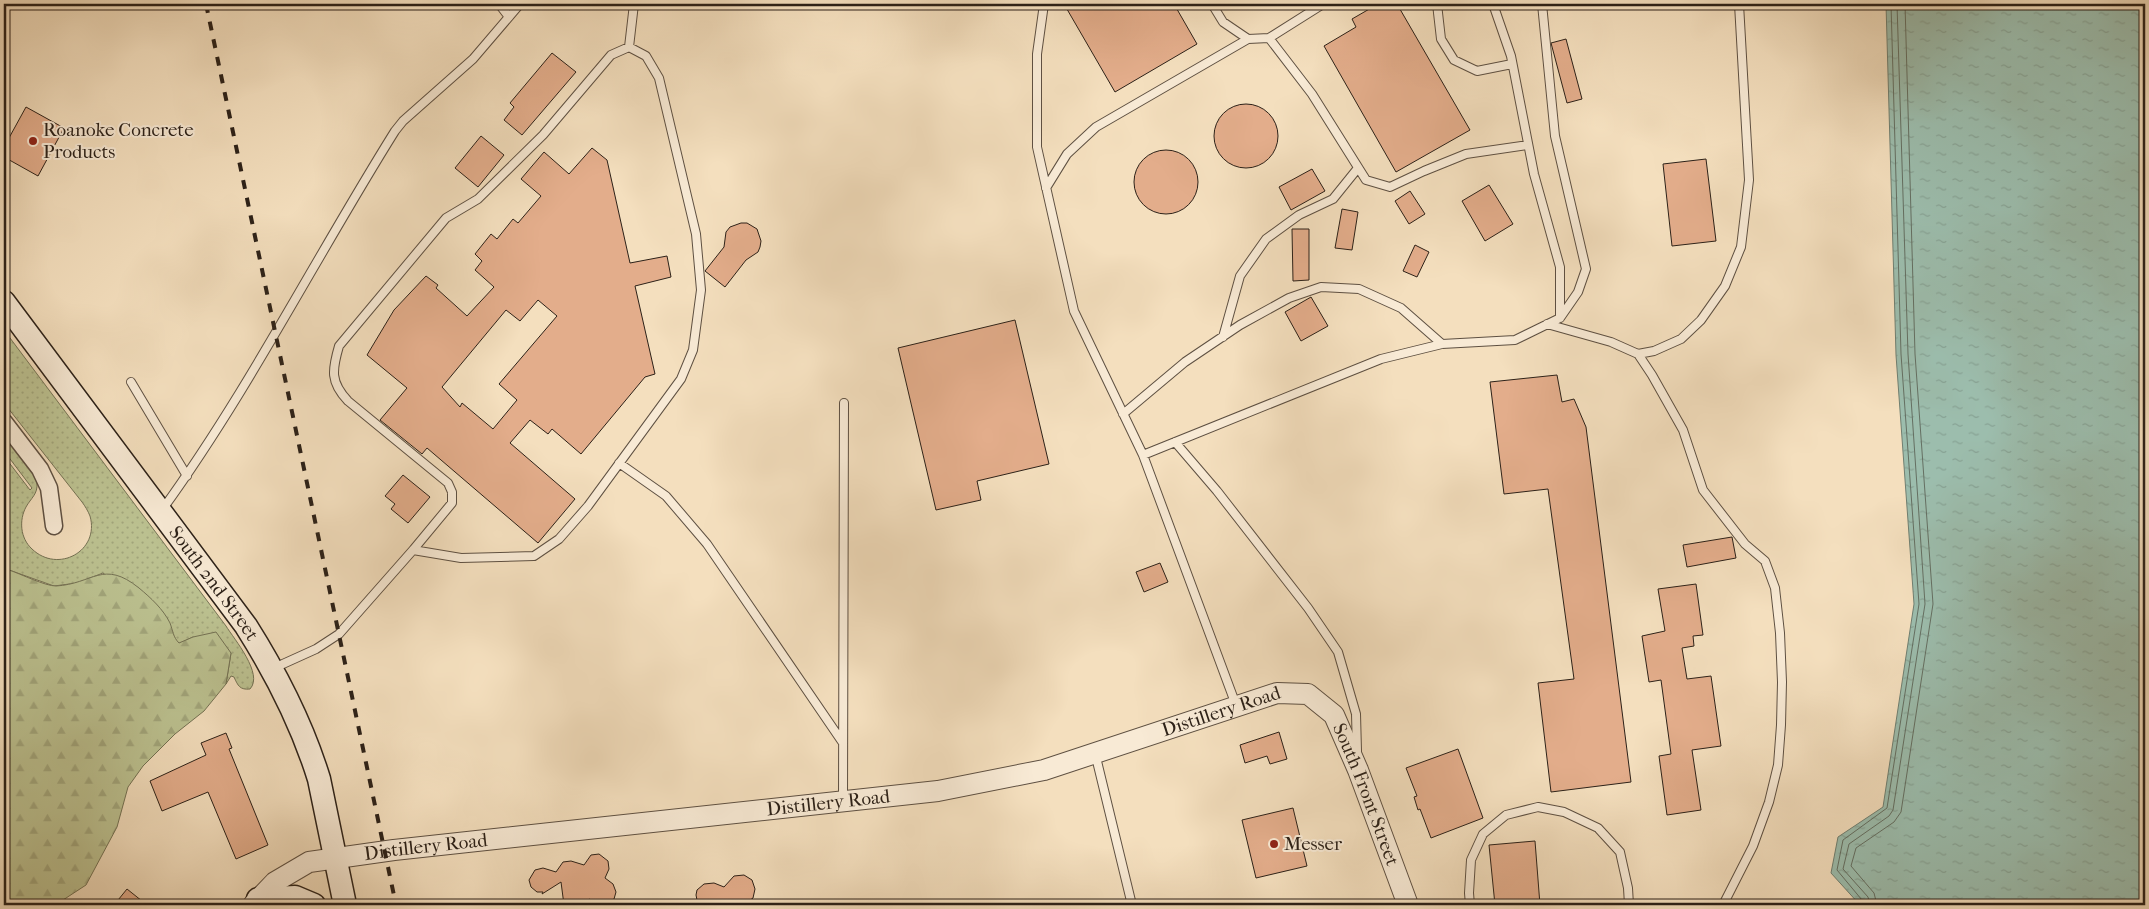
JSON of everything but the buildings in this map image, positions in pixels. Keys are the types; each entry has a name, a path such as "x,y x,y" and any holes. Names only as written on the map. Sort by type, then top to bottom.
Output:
{"main road":[{"name":"South 2nd Street","path":"4,302 246,626 272,668 288,699 319,779 345,905"},
{"path":"255,902 295,897 314,905"}],"street":[{"path":"4,422 40,469 49,488 54,526"},
{"name":"Distillery Road","path":"255,902 275,882 309,862 394,850 938,791 1044,770 1277,693 1308,694"},
{"name":"South Front Street","path":"1308,694 1334,715 1358,770 1408,905"}],"lane":[{"path":"499,4 509,17"},
{"path":"161,511 187,476 284,320 341,219 395,132 403,121 474,59 520,4"},
{"path":"629,47 634,4"},
{"path":"1044,4 1037,54 1037,147 1074,311 1142,455 1237,707"},
{"path":"1212,4 1223,22 1248,39"},
{"path":"1046,188 1067,154 1096,127 1248,39 1269,38 1323,4"},
{"path":"1436,4 1441,39 1454,60 1477,71 1512,64"},
{"path":"1493,4 1512,64 1534,174 1560,267 1560,318"},
{"path":"1142,455 1380,359 1442,344 1514,340 1560,318 1578,292 1586,269 1555,136 1542,4"},
{"path":"1547,324 1588,334 1638,354 1654,351 1681,339 1701,320 1725,286 1741,247 1749,180 1739,4"},
{"path":"1269,38 1312,94 1366,180 1390,187 1424,170 1466,154 1528,145"},
{"path":"413,550 461,558 534,556 559,539 588,506 681,379 693,350 701,290 696,234 658,78 646,56 629,47"},
{"path":"272,668 316,649 339,634 452,503 452,492 448,483 348,401 340,392 334,381 333,366 339,346 446,218 478,199 543,135 611,55 629,47"},
{"path":"1223,336 1240,276 1266,239 1300,215 1333,199 1358,168"},
{"path":"1123,414 1185,362 1223,336 1288,298 1321,287 1359,289 1401,308 1442,344"},
{"path":"1638,354 1683,430 1702,490 1744,544 1766,561 1775,588 1780,632 1782,682 1778,766 1769,802 1754,846 1723,905"},
{"path":"131,382 187,476"},
{"path":"843,801 844,403"},
{"path":"1175,442 1217,491 1296,592 1338,652 1356,714 1358,770"},
{"path":"619,463 666,496 707,544 843,743"},
{"path":"1095,753 1132,905"},
{"path":"1470,905 1471,860 1483,834 1506,815 1538,807 1564,812 1598,828 1620,852 1628,888 1629,905"}],"green space":[{"path":"4,330 235,639 251,666 253,683 250,689 242,688 234,677 231,676 226,684 231,653 193,637 178,644 169,623 103,573 77,583 54,586 9,570 4,572 4,456 30,490 32,488 4,451 4,436 28,466 37,483 34,496 26,507 22,518 23,534 28,545 42,556 64,559 74,555 83,548 89,539 91,528 90,516 83,504 4,403"},
{"path":"9,570 39,582 56,586 98,575 116,575 139,588 156,604 170,623 174,636 179,643 193,637 216,632 231,653 226,684 204,711 175,734 143,766 128,787 117,827 86,885 63,900 33,902 30,905 4,905 4,572"}],"water":[{"path":"1886,4 2145,4 2145,905 1860,905 1831,873 1838,837 1883,807 1914,604 1896,355"}],"railway":[{"path":"206,4 396,905"}],"place":[{"name":"Roanoke Concrete Products","path":"33,141"},
{"name":"Messer","path":"1274,844"}]}
